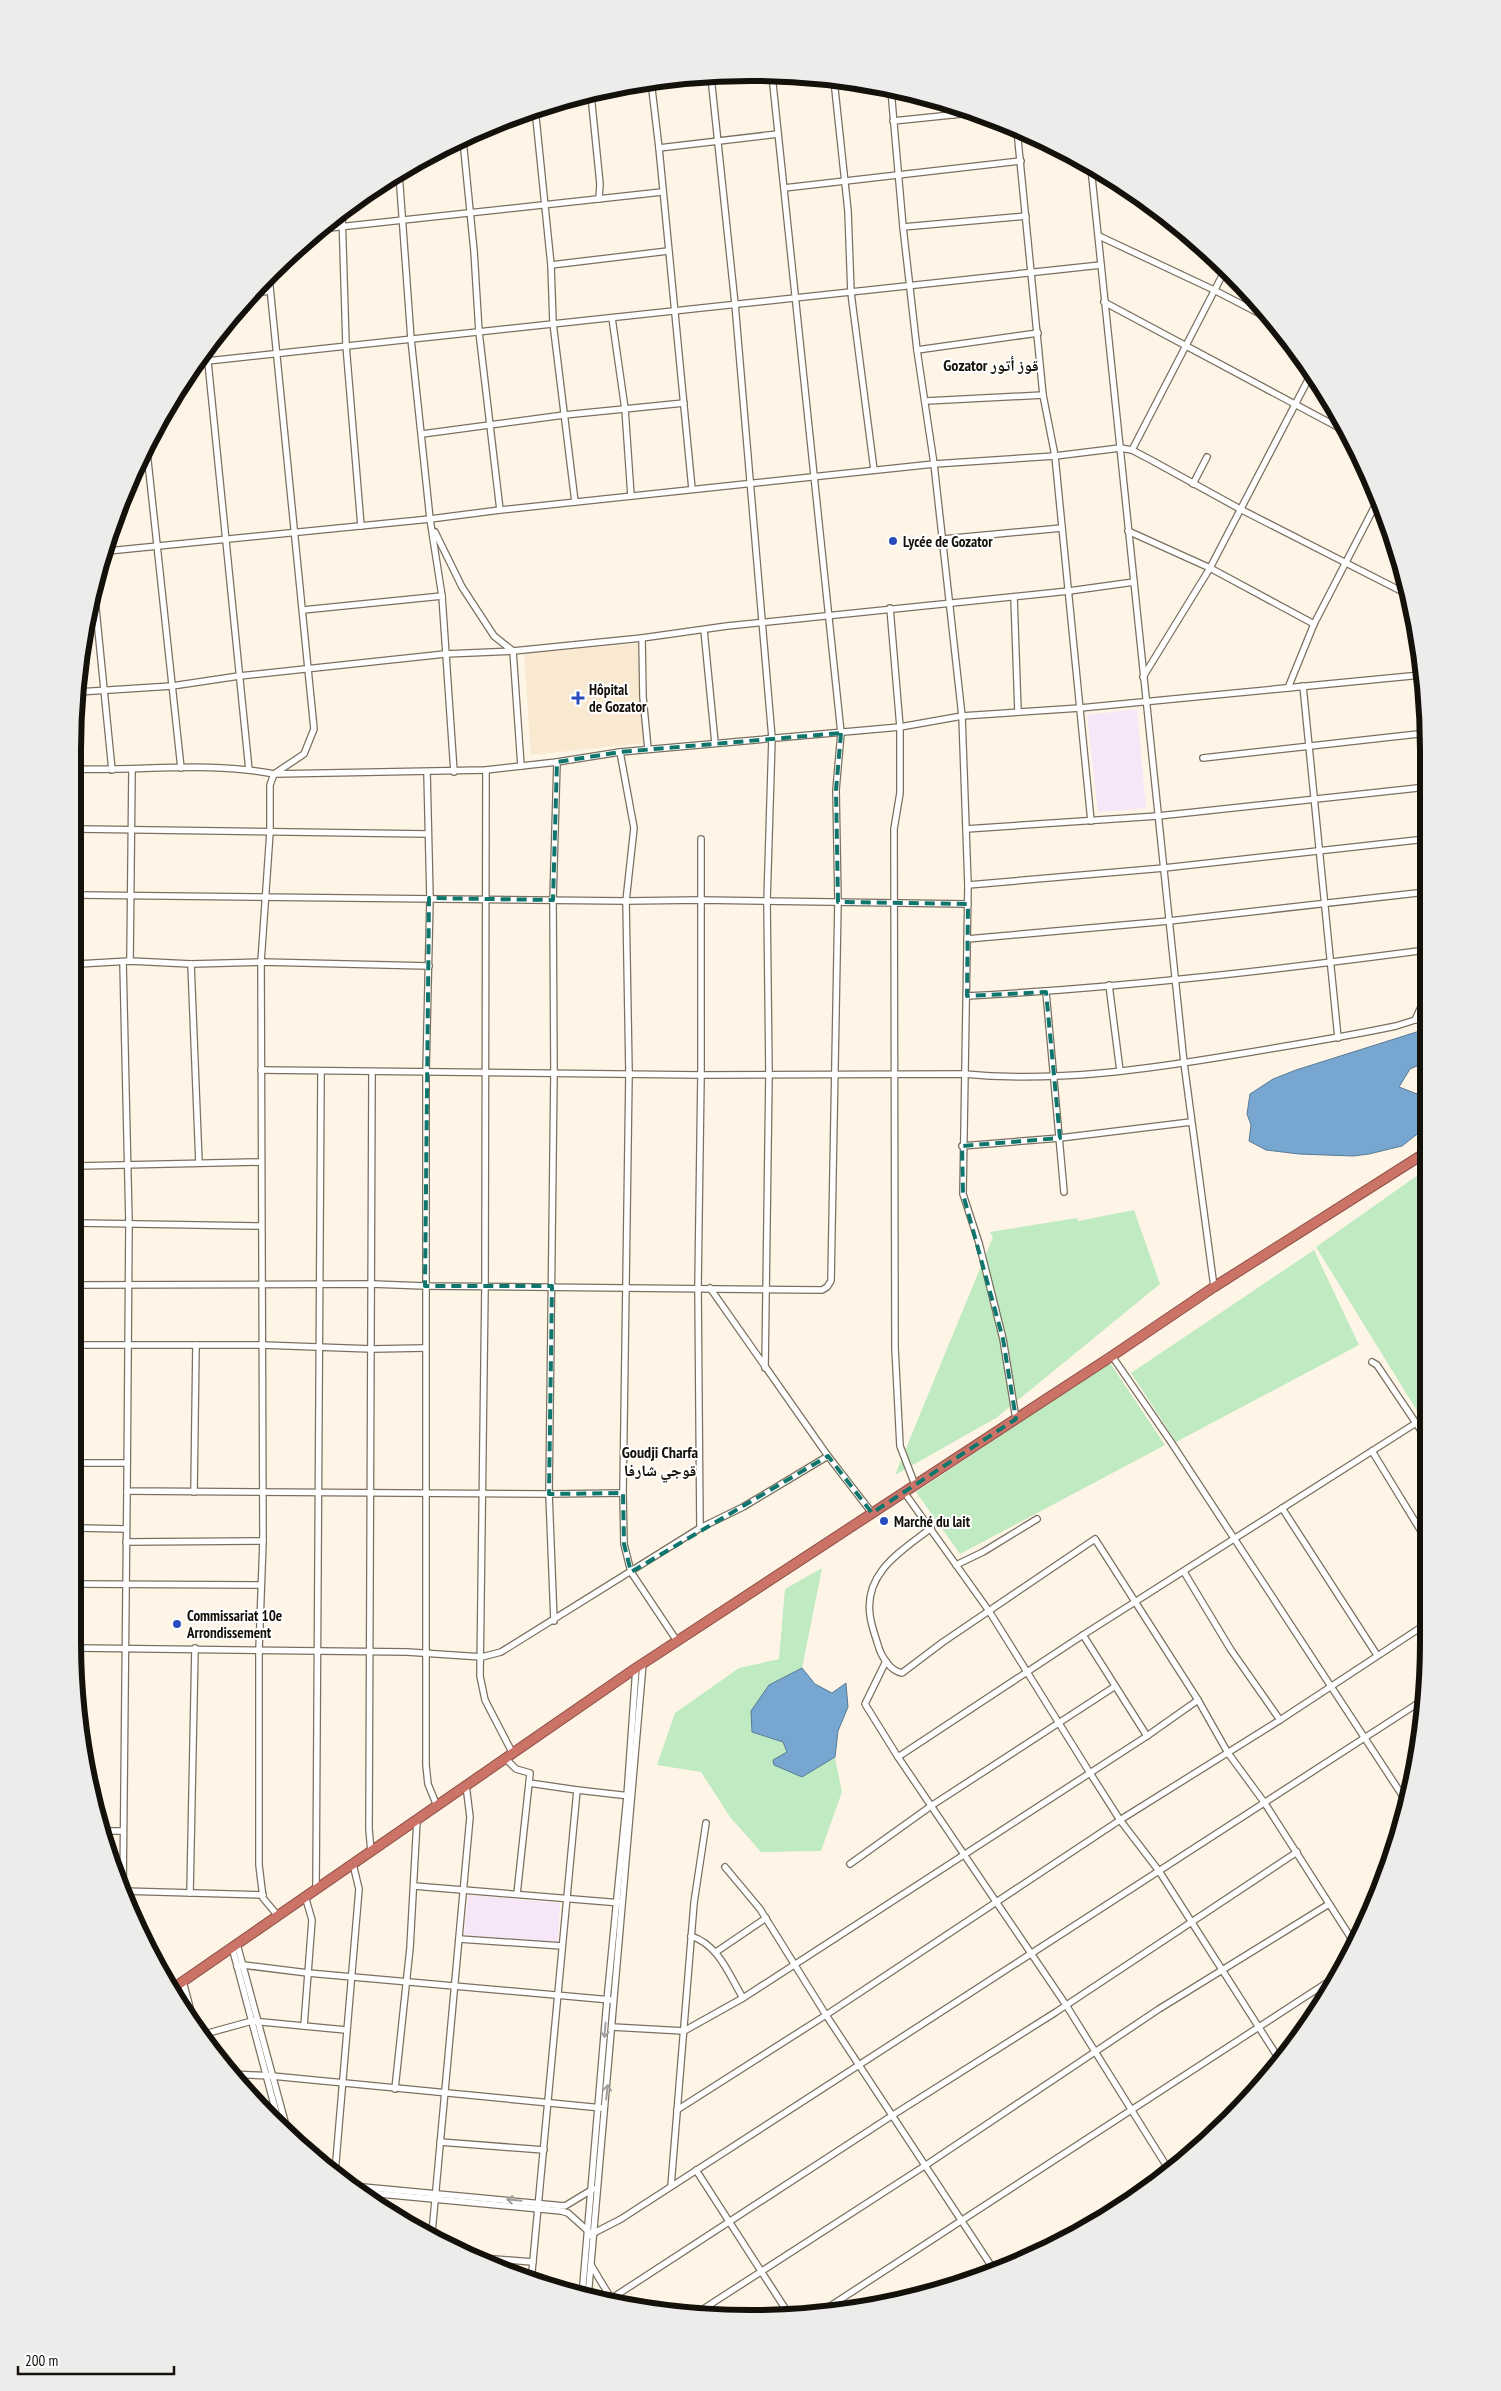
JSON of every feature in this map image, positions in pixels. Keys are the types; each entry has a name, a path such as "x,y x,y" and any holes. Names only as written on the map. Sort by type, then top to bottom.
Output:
{"highway":[{"path":"177,1985 677,1641 1214,1287 1420,1156"}],"street":[{"path":"81,1285 372,1284 822,1290 827,1288 831,1281 838,902 836,790 841,733 827,615 773,82"},
{"path":"712,83 735,304 749,484 764,624 772,738 767,902 769,1074 765,1368"},
{"path":"835,87 845,181 851,293 874,470"},
{"path":"651,89 659,148 692,489"},
{"path":"891,96 903,227 917,350 934,464 962,716 968,885 967,996 962,1146 963,1194 979,1243 1003,1339 1016,1419"},
{"path":"592,101 600,184 599,199"},
{"path":"893,121 958,114"},
{"path":"536,117 551,265 553,323 575,502"},
{"path":"659,148 778,134"},
{"path":"1018,137 1043,396 1055,456 1091,821"},
{"path":"464,146 479,332 500,510"},
{"path":"784,188 1021,161"},
{"path":"1092,175 1184,1063 1214,1287"},
{"path":"400,181 411,339 430,519 442,596 454,772"},
{"path":"334,227 662,192"},
{"path":"903,227 1026,216"},
{"path":"342,221 346,346 361,526"},
{"path":"1099,236 1256,312"},
{"path":"551,265 668,251"},
{"path":"248,770 208,362 553,323 851,293 1101,265"},
{"path":"1132,450 1222,275"},
{"path":"270,285 303,610 306,670 314,729 304,754 274,774 270,785 270,832 261,962 263,1541 259,1650 259,1865 262,1895 278,1916"},
{"path":"263,292 270,291"},
{"path":"1104,302 1335,426"},
{"path":"612,318 625,409 631,496"},
{"path":"917,350 1038,333"},
{"path":"1144,677 1210,568 1308,380"},
{"path":"926,401 1043,396"},
{"path":"422,434 564,415 684,403"},
{"path":"112,551 430,519 874,470 1055,456 1120,448 1132,450 1240,509 1400,591"},
{"path":"1193,484 1207,457"},
{"path":"148,459 181,768"},
{"path":"1288,688 1314,624 1373,510"},
{"path":"430,519 437,538 462,588 494,636 513,651 521,766"},
{"path":"943,539 1062,528"},
{"path":"1128,531 1210,568 1314,624"},
{"path":"84,691 172,686 240,676 445,654 513,651 642,638 827,615 1014,597 1134,582"},
{"path":"303,610 442,596"},
{"path":"1014,597 1018,712"},
{"path":"890,608 900,727 900,793 894,829 896,902 894,1304 897,1417 901,1454 915,1485"},
{"path":"96,610 112,770"},
{"path":"94,622 98,622"},
{"path":"704,630 715,742"},
{"path":"642,638 643,697 648,749"},
{"path":"81,769 181,768 248,770 274,774 486,770 557,762 620,752 715,742 900,727 962,716 1080,708 1415,676"},
{"path":"1303,686 1338,1038"},
{"path":"1203,758 1419,734"},
{"path":"620,752 634,828 626,901 628,1073 624,1544 631,1572 677,1641"},
{"path":"554,1621 549,1494 554,1072 553,900 557,762"},
{"path":"130,962 132,770"},
{"path":"486,770 485,1286 482,1657 480,1676 485,1700 509,1756 516,1769 530,1773 517,1894"},
{"path":"426,772 430,898 426,1072 424,1492 426,1765 428,1784 436,1806"},
{"path":"966,828 1158,816 1420,788"},
{"path":"81,829 132,828 428,834"},
{"path":"700,1528 698,1287 701,1075 701,839"},
{"path":"968,885 1164,868 1420,840"},
{"path":"968,939 1169,921 1420,893"},
{"path":"81,895 968,904"},
{"path":"967,996 1046,992 1420,951"},
{"path":"122,1871 129,1223 123,962"},
{"path":"81,964 261,962 429,966"},
{"path":"191,964 199,1163"},
{"path":"1109,985 1120,1071"},
{"path":"1046,992 1064,1192"},
{"path":"1416,1020 1420,1010"},
{"path":"261,1070 372,1073 554,1072 701,1075 896,1073 964,1074 1002,1078 1054,1076 1120,1071 1184,1063 1338,1038 1420,1019"},
{"path":"316,1889 320,1492 321,1072"},
{"path":"371,1852 369,1829 372,1492 372,1073"},
{"path":"962,1146 1060,1138 1191,1122"},
{"path":"81,1166 261,1162"},
{"path":"81,1223 262,1226"},
{"path":"710,1288 828,1456 872,1512"},
{"path":"81,1344 262,1345 372,1349 425,1348"},
{"path":"194,1492 196,1345"},
{"path":"1112,1356 1402,1794"},
{"path":"1372,1362 1377,1365 1420,1429"},
{"path":"898,1756 1282,1508 1416,1423 1420,1423"},
{"path":"1372,1451 1420,1529"},
{"path":"81,1648 195,1648 425,1653 482,1657 502,1652 700,1528 743,1507 828,1456"},
{"path":"81,1462 127,1463"},
{"path":"127,1491 623,1494"},
{"path":"904,1492 989,1611 1058,1724 1120,1820 1159,1871 1276,2054"},
{"path":"1282,1508 1377,1656"},
{"path":"956,1565 983,1552 1037,1519"},
{"path":"81,1528 126,1529"},
{"path":"931,1528 886,1562 872,1587 870,1616 879,1649 894,1671 902,1673 1095,1539 1198,1700 1228,1753 1264,1802 1351,1937"},
{"path":"126,1542 263,1541"},
{"path":"1184,1572 1231,1650 1280,1720"},
{"path":"81,1584 261,1585"},
{"path":"677,2110 826,2015 1120,1820 1280,1720 1420,1628"},
{"path":"1083,1635 1114,1688 1147,1736"},
{"path":"190,1893 195,1648"},
{"path":"886,1661 865,1704 964,1856 1066,2005 1166,2164"},
{"path":"583,2288 602,2108 640,1666"},
{"path":"850,1864 931,1806 1114,1688"},
{"path":"612,2027 684,2031 743,1998 964,1856 1147,1736 1198,1700"},
{"path":"590,2234 671,2186 860,2065 1416,1704"},
{"path":"529,1783 630,1796"},
{"path":"432,2229 470,1817 466,1785"},
{"path":"532,2273 577,1790"},
{"path":"395,2089 414,1886 417,1820"},
{"path":"671,2186 691,1936 706,1823"},
{"path":"109,1831 123,1831"},
{"path":"619,2297 893,2114 1066,2005 1296,1852"},
{"path":"336,2165 359,1889 353,1864"},
{"path":"725,1867 766,1918 826,2015 991,2265"},
{"path":"414,1886 620,1903"},
{"path":"130,1891 262,1895"},
{"path":"304,2026 312,1920 305,1896"},
{"path":"705,2308 926,2165 1096,2051 1329,1904"},
{"path":"716,1952 766,1918"},
{"path":"691,1936 707,1944 716,1952 743,1998"},
{"path":"459,1939 562,1946"},
{"path":"235,1946 277,2114"},
{"path":"240,1966 611,2000"},
{"path":"183,1981 189,2004"},
{"path":"833,2304 1324,1985"},
{"path":"589,2290 593,2190 612,2027 611,2000"},
{"path":"209,2033 254,2021 346,2030"},
{"path":"241,2075 602,2108"},
{"path":"269,2076 284,2120"},
{"path":"440,2142 544,2150"},
{"path":"696,2170 785,2308"},
{"path":"366,2188 568,2213 590,2234"},
{"path":"373,2193 540,2202 565,2206 593,2190"},
{"path":"494,2259 533,2262"},
{"path":"591,2265 607,2294"}],"highlighted area":[{"path":"841,733 836,790 838,902 968,904 967,996 1046,992 1060,1138 962,1146 963,1194 1003,1339 1016,1419 872,1513 828,1456 631,1572 624,1544 623,1493 549,1494 552,1286 425,1286 426,1072 429,898 553,900 557,762 620,752"}],"shaded area":[{"path":"646,643 643,697 645,743 531,755 524,653"},
{"path":"1137,709 1146,808 1098,812 1087,715"},
{"path":"468,1895 560,1903 558,1942 464,1935"}],"green space":[{"path":"1420,1174 1420,1416 1316,1247"},
{"path":"1134,1210 1160,1284 996,1418 895,1475 993,1237 990,1232 1077,1218 1078,1221"},
{"path":"1314,1250 1359,1345 1176,1442 1131,1373"},
{"path":"1110,1363 1165,1445 960,1554 916,1492"},
{"path":"822,1568 802,1668 769,1685 752,1732 783,1742 787,1752 773,1760 802,1777 835,1757 842,1792 821,1851 761,1852 730,1817 701,1772 657,1765 675,1713 739,1668 779,1659 785,1589"}],"water":[{"path":"1420,1031 1420,1065 1410,1069 1399,1087 1420,1095 1420,1132 1402,1146 1353,1156 1299,1154 1266,1150 1249,1141 1251,1125 1247,1114 1250,1094 1273,1079"},
{"path":"802,1668 815,1684 832,1693 846,1683 848,1707 838,1731 835,1757 802,1777 774,1765 773,1760 787,1752 783,1742 752,1732 751,1711 769,1685"}],"place":[{"name":"Lycée de Gozator","path":"893,541"},
{"name":"Hôpital de Gozator","path":"578,698"},
{"name":"Marché du lait","path":"884,1521"},
{"name":"Commissariat 10e Arrondissement","path":"177,1624"}],"district":[{"name":"Gozator قوز أتور","path":"991,365"},
{"name":"Goudji Charfa قوجي شارفا","path":"660,1461"}]}
